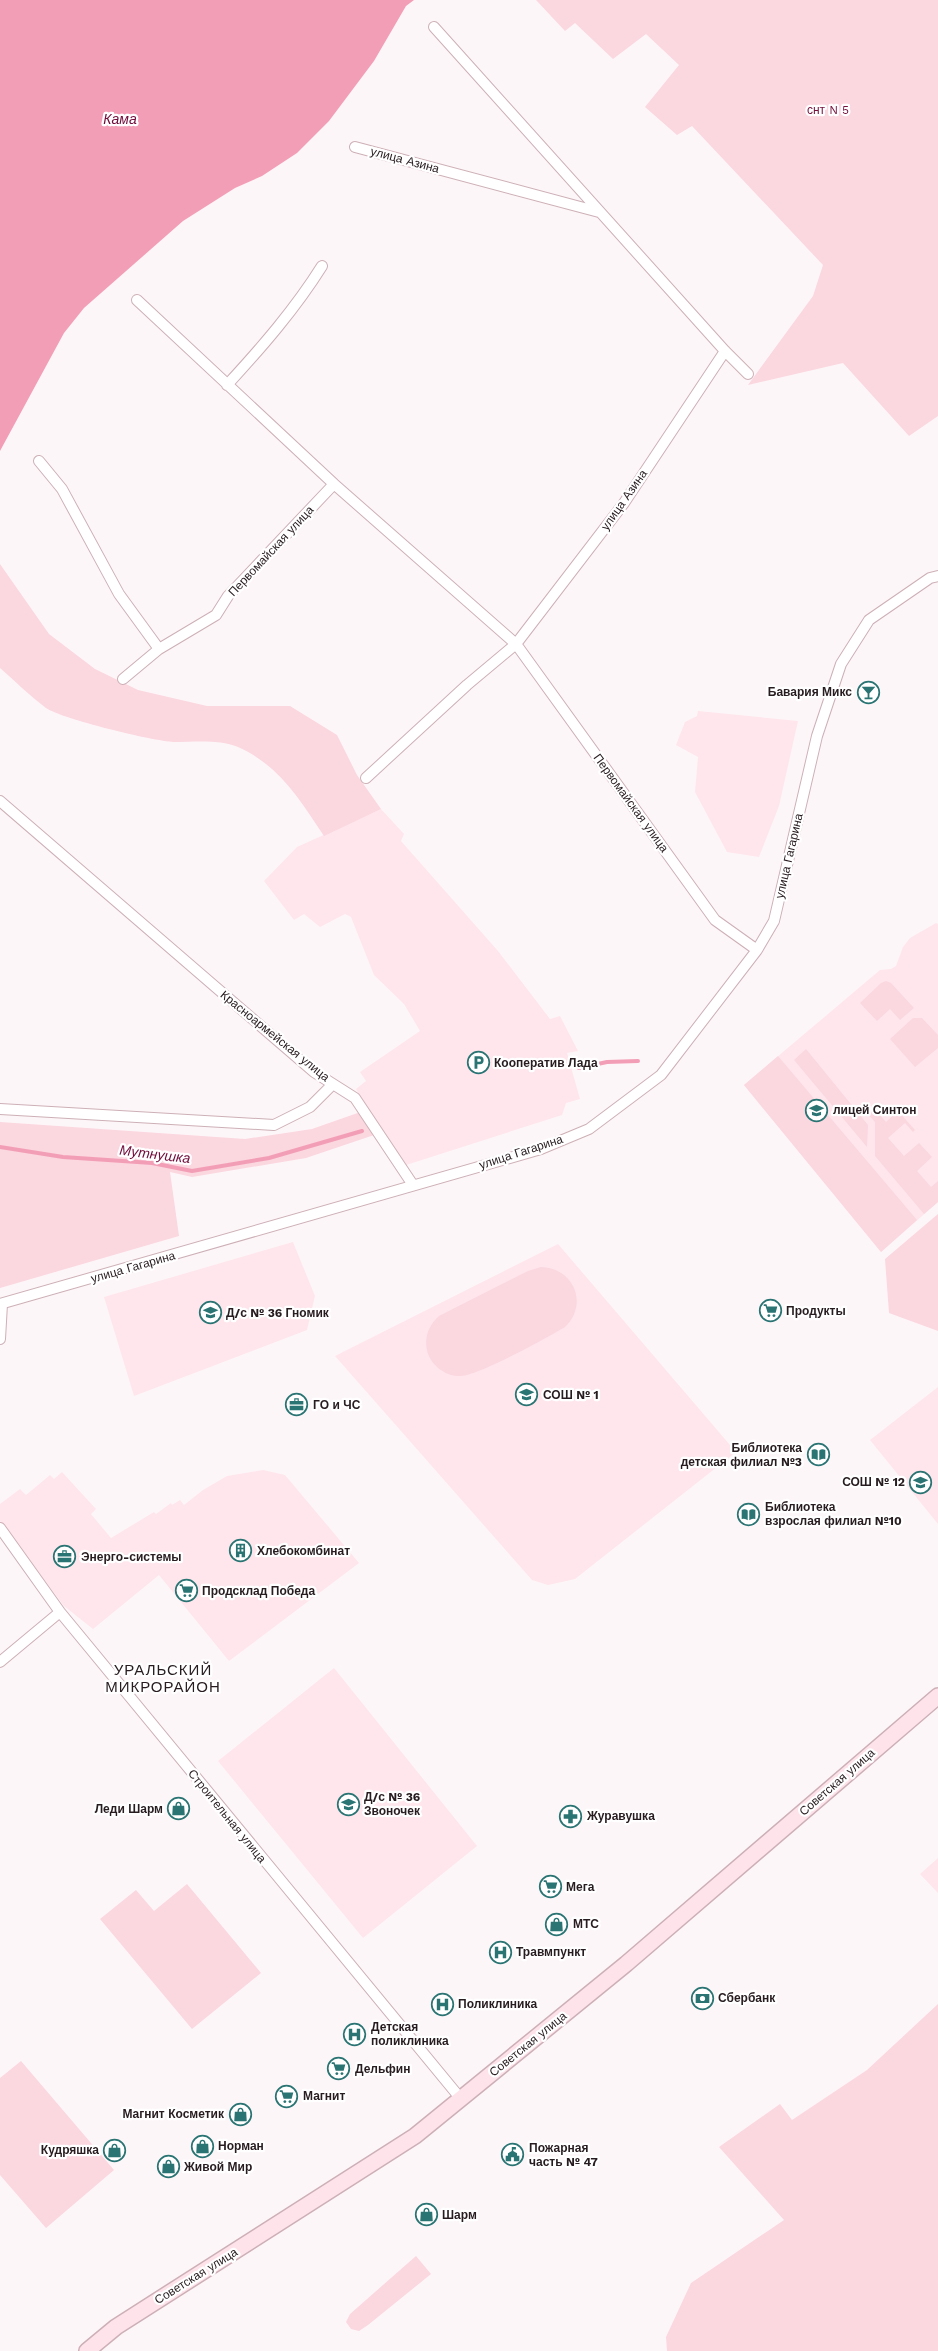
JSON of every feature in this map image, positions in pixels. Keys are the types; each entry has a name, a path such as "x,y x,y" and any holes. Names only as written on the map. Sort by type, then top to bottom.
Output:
{"main road":[{"name":"Советская улица","path":"87,2351 116,2327 397,2149 626,1964 938,1696"}],"street":[{"path":"434,27 724,351 748,374"},
{"name":"улица Азина","path":"355,147 600,212"},
{"path":"227,384 262,348 309,287 322,266"},
{"name":"Первомайская улица","path":"137,300 334,484 516,644 715,920 757,950"},
{"name":"улица Азина","path":"516,644 624,503 724,351"},
{"path":"39,461 62,489 119,594 159,649"},
{"name":"Первомайская улица","path":"124,679 159,649 216,615 228,596 334,484"},
{"name":"улица Гагарина","path":"1,1304 541,1149 589,1129 647,1088 661,1076 757,950 774,921 817,736 842,664 870,620 930,578 938,576"},
{"path":"366,778 467,685 516,644"},
{"name":"Красноармейская улица","path":"0,801 300,1059 333,1084 310,1107 274,1125 0,1109"},
{"path":"333,1084 355,1098 413,1185"},
{"path":"0,1339 1,1304"},
{"name":"Строительная улица","path":"0,1528 60,1612 461,2099"},
{"path":"0,1662 60,1612"}],"shaded area":[{"path":"698,711 798,721 779,806 759,857 727,852 695,792 698,757 676,745 685,722 697,716"},
{"path":"381,809 404,834 401,841 498,951 550,1019 560,1016 578,1051 567,1053 580,1099 566,1103 562,1115 403,1166 356,1089 366,1081 360,1072 420,1031 404,1004 374,975 351,917 345,914 320,927 304,914 294,920 264,881 297,847"},
{"name":"лицей Синтон","path":"936,923 938,924 938,1202 881,1252 744,1085 880,970 891,969 896,966 903,947 910,938"},
{"name":"Д/с № 36 Гномик","path":"293,1242 315,1296 307,1330 134,1396 104,1297"},
{"name":"СОШ № 1","path":"558,1244 736,1452 575,1579 548,1585 532,1580 335,1356"},
{"name":"СОШ № 12","path":"938,1387 938,1524 870,1440"},
{"path":"263,1470 285,1475 359,1563 229,1661 159,1575 93,1629 64,1606 0,1521 0,1504 20,1489 26,1495 50,1475 54,1479 62,1472 96,1509 91,1514 111,1538 154,1512 156,1514 171,1503 172,1505 180,1500 184,1505 203,1490 227,1476"},
{"name":"Д/с № 36 Звоночек","path":"334,1668 477,1846 363,1938 218,1761"},
{"path":"938,1858 938,1893 920,1874"}],"green space":[{"name":"снт N 5","path":"536,0 938,0 938,416 909,436 843,363 748,385 813,296 823,265 692,126 677,135 645,107 679,65 646,34 613,59 575,23 565,31"},
{"path":"0,564 49,634 95,669 138,690 207,706 290,706 337,735 357,775 381,809 324,836 297,797 277,774 265,763 238,747 215,742 174,742 147,738 70,718 46,708 0,668"},
{"path":"886,981 891,983 914,1008 900,1020 890,1009 877,1021 860,1003 881,983"},
{"path":"913,1018 922,1018 938,1035 938,1048 915,1067 890,1039"},
{"path":"806,1049 868,1125 867,1147 794,1060"},
{"path":"778,1056 917,1220 881,1252 744,1085"},
{"path":"873,1107 886,1122 898,1111 915,1130 913,1132 905,1123 888,1138 904,1156 919,1143 932,1157 917,1171 931,1187 938,1181 938,1202 924,1214 875,1156 875,1122 867,1113"},
{"path":"369,1109 383,1132 306,1158 192,1177 170,1172 179,1236 0,1288 0,1122 245,1139 312,1129"},
{"path":"938,1214 938,1331 889,1313 885,1259"},
{"path":"541,1267 552,1269 562,1274 569,1280 574,1289 577,1298 576,1308 572,1318 565,1327 513,1355 470,1374 455,1376 439,1369 431,1361 426,1340 432,1323 439,1316 528,1271"},
{"path":"187,1884 261,1973 192,2029 100,1919 136,1890 154,1911"},
{"path":"938,2004 938,2351 667,2351 666,2337 691,2283 784,2220 719,2147 780,2104 792,2120 867,2070"},
{"path":"21,2061 114,2170 46,2228 0,2175 0,2078"},
{"path":"416,2256 431,2274 368,2325 359,2331 351,2329 346,2322 350,2314"}],"water":[{"name":"Кама","path":"0,0 414,0 406,6 374,61 329,121 297,153 262,176 235,188 183,221 84,308 64,333 0,451"}],"waterway":[{"name":"Мутнушка","path":"579,1068 607,1062 638,1061"},
{"name":"Мутнушка","path":"0,1147 63,1157 152,1163 192,1171 269,1158 362,1131"}],"place":[{"name":"Бавария Микс","path":"868,692"},
{"name":"Кооператив Лада","path":"478,1063"},
{"name":"лицей Синтон","path":"817,1110"},
{"name":"Продукты","path":"770,1311"},
{"name":"Д/с № 36 Гномик","path":"210,1313"},
{"name":"СОШ № 1","path":"527,1395"},
{"name":"ГО и ЧС","path":"297,1405"},
{"name":"Библиотека детская филиал №3","path":"818,1455"},
{"name":"СОШ № 12","path":"921,1482"},
{"name":"Библиотека взрослая филиал №10","path":"749,1514"},
{"name":"Хлебокомбинат","path":"241,1551"},
{"name":"Энерго-системы","path":"65,1557"},
{"name":"Продсклад Победа","path":"186,1591"},
{"name":"Д/с № 36 Звоночек","path":"348,1804"},
{"name":"Леди Шарм","path":"179,1809"},
{"name":"Журавушка","path":"571,1816"},
{"name":"Мега","path":"550,1887"},
{"name":"МТС","path":"557,1924"},
{"name":"Травмпункт","path":"500,1952"},
{"name":"Сбербанк","path":"702,1998"},
{"name":"Поликлиника","path":"442,2004"},
{"name":"Детская поликлиника","path":"355,2034"},
{"name":"Дельфин","path":"339,2069"},
{"name":"Магнит","path":"287,2096"},
{"name":"Магнит Косметик","path":"240,2114"},
{"name":"Норман","path":"202,2146"},
{"name":"Кудряшка","path":"115,2150"},
{"name":"Пожарная часть № 47","path":"513,2155"},
{"name":"Живой Мир","path":"168,2167"},
{"name":"Шарм","path":"426,2215"}],"district":[{"name":"УРАЛЬСКИЙ МИКРОРАЙОН","path":"163,1678"}]}
